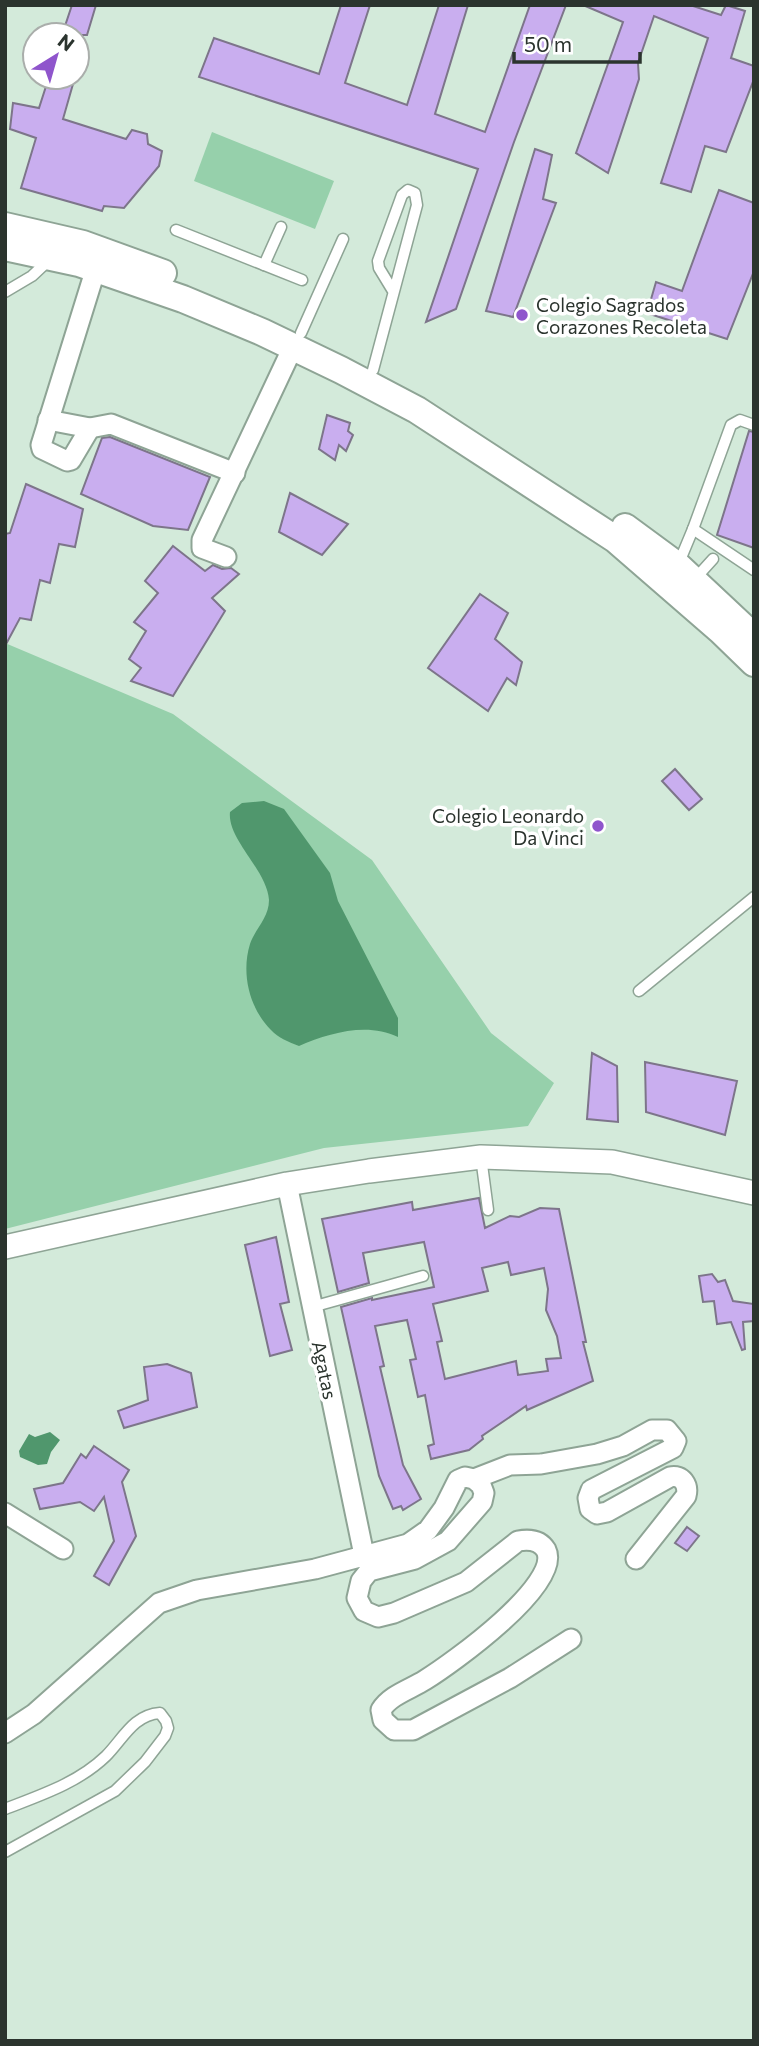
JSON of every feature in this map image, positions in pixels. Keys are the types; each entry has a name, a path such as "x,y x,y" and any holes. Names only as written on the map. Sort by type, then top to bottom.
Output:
{"main road":[{"path":"5,226 83,244 207,290 417,410 615,539 661,577 754,663"},
{"path":"5,247 96,268 373,370 501,443 644,539 686,573 754,637"}],"street":[{"path":"90,428 74,458 67,461 42,449 48,420 96,268"},
{"path":"226,558 202,548 202,540 297,340"},
{"path":"48,420 90,428 111,424 235,473"},
{"path":"5,1247 287,1184 481,1157 612,1161 754,1193"},
{"name":"Agatas","path":"287,1184 364,1555"},
{"path":"474,1479 510,1465 541,1464 597,1454 623,1446 653,1430 667,1430 676,1441 673,1448 591,1490 588,1498 590,1508 597,1514 607,1512 670,1477 681,1478 687,1491 686,1496 636,1559"},
{"path":"5,1733 33,1714 159,1603 197,1590 315,1569 408,1544 428,1530 444,1508 458,1480 465,1477 474,1479 481,1485 484,1493 482,1502 447,1541 415,1559 369,1572 361,1581 357,1598 364,1611 378,1617 394,1614 466,1582 518,1541 536,1541 544,1547 548,1556 546,1567 541,1578 520,1604 484,1638 425,1680 385,1702 381,1710 383,1720 394,1730 413,1730 510,1678 571,1639"},
{"path":"5,1513 63,1549"}],"lane":[{"path":"373,370 417,205 415,193 408,190 402,195 378,261 379,268 393,290"},
{"path":"264,265 281,227"},
{"path":"176,230 302,280"},
{"path":"297,340 343,239"},
{"path":"9,287 32,276 52,257"},
{"path":"686,573 694,529 731,425 740,420 754,425"},
{"path":"694,529 718,553 754,570"},
{"path":"686,573 718,553"},
{"path":"639,991 754,897"},
{"path":"481,1157 488,1210"},
{"path":"312,1307 422,1276"},
{"path":"5,1809 62,1787 106,1756 126,1731 142,1718 160,1713 166,1721 168,1728 165,1736 145,1762 115,1791 5,1852"}],"shaded area":[{"path":"212,132 334,181 315,229 194,181"},
{"path":"5,643 173,714 372,860 491,1033 554,1083 528,1126 324,1148 5,1229"},
{"path":"264,801 284,809 330,873 338,901 398,1018 398,1037 374,1030 348,1031 299,1046 274,1033 257,1011 249,990 247,955 252,939 267,912 269,900 262,877 235,833 230,812 242,803"},
{"path":"50,1432 60,1440 51,1452 47,1464 38,1465 20,1457 19,1451 29,1434 35,1437"}],"building":[{"path":"72,5 96,5 91,22 67,21"},
{"path":"341,5 370,5 345,83 407,105 439,5 468,5 435,114 485,132 530,5 566,5 514,142 456,309 426,322 478,169 199,77 214,38 319,74"},
{"path":"583,5 690,5 721,15 726,5 745,11 731,58 754,66 754,79 726,152 705,146 691,192 661,183 708,38 654,16 638,63 639,79 608,173 576,153 623,22"},
{"path":"44,91 71,91 63,119 126,139 132,130 147,134 148,144 162,151 159,166 124,208 104,206 102,211 21,188 36,138 10,129 13,103 39,108"},
{"path":"535,149 552,155 543,199 556,203 513,317 486,311"},
{"path":"719,190 754,203 754,271 727,339 647,313 656,282 682,291"},
{"path":"327,415 350,423 348,431 353,435 346,451 339,445 335,460 319,449"},
{"path":"749,431 754,432 754,548 717,535"},
{"path":"110,437 210,477 188,530 153,526 81,494 102,438"},
{"path":"26,484 83,509 75,547 59,544 50,583 40,580 31,620 20,618 5,646 5,534 10,533"},
{"path":"290,493 348,524 322,555 279,532"},
{"path":"173,546 205,571 213,565 222,569 231,568 239,574 212,598 225,611 173,696 131,681 141,668 129,659 146,631 134,622 158,593 145,581"},
{"path":"480,594 508,613 495,639 522,662 516,685 507,678 488,711 428,668"},
{"path":"675,769 702,799 689,810 662,781"},
{"path":"592,1053 617,1066 618,1122 587,1119"},
{"path":"645,1062 737,1081 725,1135 646,1112"},
{"path":"479,1198 485,1228 510,1216 519,1217 540,1208 559,1209 586,1342 583,1342 593,1381 527,1410 526,1406 482,1436 483,1439 469,1450 431,1459 428,1446 434,1444 425,1395 418,1397 410,1360 416,1359 407,1320 375,1326 384,1366 380,1367 403,1465 421,1499 403,1510 401,1506 393,1509 379,1476 341,1307 372,1298 434,1287 424,1242 363,1253 369,1283 338,1292 322,1219 412,1202 413,1210","holes":["508,1262 511,1275 544,1268 548,1289 546,1310 557,1336 561,1358 546,1359 548,1371 518,1375 516,1361 445,1379 437,1342 442,1341 433,1304 488,1291 482,1268"]},
{"path":"276,1237 289,1302 280,1304 292,1350 270,1356 245,1245"},
{"path":"712,1274 718,1282 725,1280 733,1301 754,1304 754,1321 743,1322 745,1349 742,1350 731,1322 717,1324 714,1301 703,1302 699,1276"},
{"path":"167,1364 191,1373 197,1407 124,1428 118,1411 148,1400 144,1367"},
{"path":"94,1446 129,1470 122,1482 136,1536 109,1585 94,1576 114,1541 104,1497 94,1511 80,1502 40,1509 34,1489 63,1483 81,1454 86,1458"},
{"path":"687,1527 699,1536 687,1551 675,1543"}],"place":[{"name":"Colegio Sagrados Corazones Recoleta","path":"522,315"},
{"name":"Colegio Leonardo Da Vinci","path":"598,826"}]}
